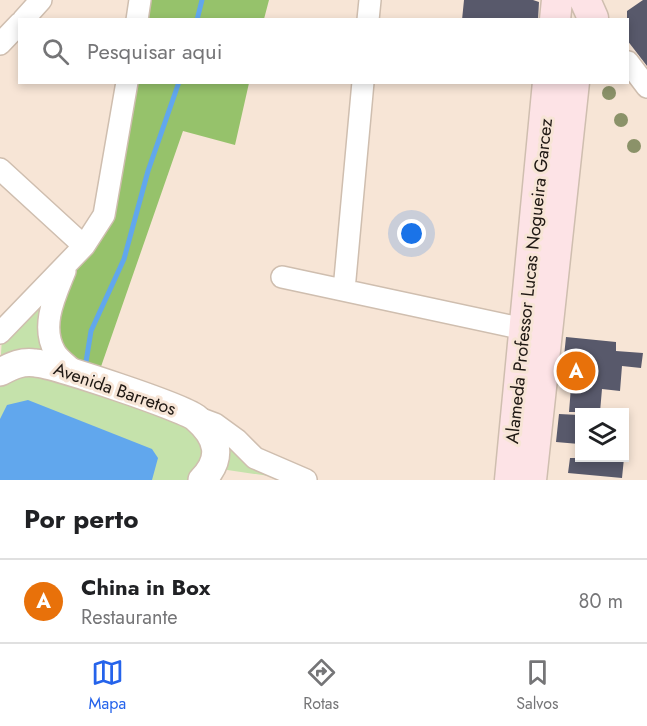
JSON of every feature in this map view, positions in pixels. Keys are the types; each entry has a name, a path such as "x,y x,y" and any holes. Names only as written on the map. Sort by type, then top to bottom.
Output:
{"main road":[{"name":"Alameda Professor Lucas Nogueira Garcez","path":"510,480 548,84"},
{"name":"Alameda Professor Lucas Nogueira Garcez","path":"531,480 574,84"}],"street":[{"path":"25,18 41,0"},
{"path":"136,18 140,0"},
{"path":"368,18 370,0"},
{"path":"0,44 18,25"},
{"path":"629,64 647,87"},
{"path":"0,333 84,246 104,215 127,84"},
{"path":"344,290 363,84"},
{"path":"0,169 84,246"},
{"path":"68,263 52,303 48,332 55,354 77,374"},
{"path":"282,277 524,329"},
{"name":"Avenida Barretos","path":"0,372 17,363 35,363 77,374 194,416"},
{"path":"194,416 211,437 216,451 209,476"},
{"path":"194,416 215,424 237,440 255,458 306,480"}],"green space":[{"path":"140,0 269,0 264,18 137,18"},
{"path":"127,84 249,84 235,145 183,131 96,381 55,353 52,303 104,215"},
{"path":"51,283 49,354 0,369 2,338"},
{"path":"17,363 194,416 296,480 214,468 211,480 0,480 0,372"}],"water":[{"path":"28,400 152,449 158,458 152,480 0,480 0,419 7,405"}],"building":[{"path":"464,0 533,0 539,2 538,18 462,18"},
{"path":"643,0 647,0 647,66 629,43 627,11"},
{"path":"566,337 616,342 616,351 643,353 641,368 622,366 620,391 602,389 600,408 575,408 575,412 569,412 571,387 561,386"},
{"path":"559,414 575,415 575,444 556,442"},
{"path":"570,458 575,458 575,462 624,462 622,478 568,473"}],"waterway":[{"path":"198,18 202,0"},
{"path":"86,362 91,331 124,259 148,171 178,84"}],"place":[{"name":"China in Box","path":"576,371"}]}
